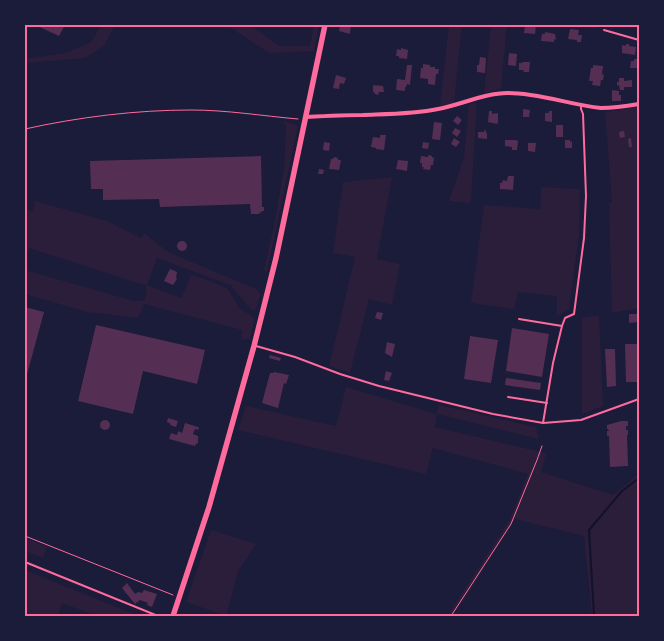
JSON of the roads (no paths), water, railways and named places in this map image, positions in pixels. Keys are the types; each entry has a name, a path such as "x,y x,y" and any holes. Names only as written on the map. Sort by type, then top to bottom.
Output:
{"main road":[{"path":"174,616 209,507 254,346 276,258 325,25"}],"street":[{"path":"306,117 395,114 438,110 496,93 508,92 537,95 581,105 612,108 639,104"}],"lane":[{"path":"604,30 639,40"},
{"path":"543,424 562,326 565,318 574,314 584,238 586,196 583,114 581,105"},
{"path":"519,319 562,326"},
{"path":"254,346 295,357 379,386 493,414 543,424 581,420 639,399"},
{"path":"508,397 547,403"},
{"path":"25,562 158,616"}],"waterway":[{"path":"594,616 589,530 622,491 639,478"}]}
